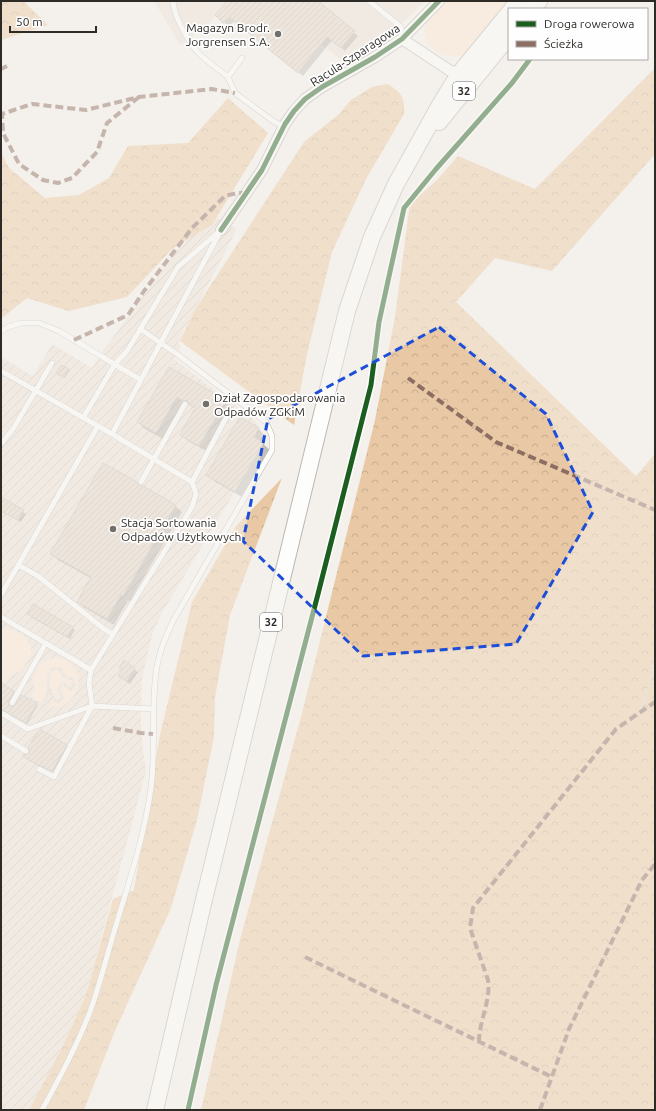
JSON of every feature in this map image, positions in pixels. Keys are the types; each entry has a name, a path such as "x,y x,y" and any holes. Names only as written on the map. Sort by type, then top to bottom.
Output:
{"main road":[{"name":"32","path":"155,1110 200,916 347,311 372,236 396,184 459,74 508,14"},
{"name":"32","path":"418,145 451,108 508,37"}],"street":[{"name":"Racula-Szparagowa","path":"221,230 262,170 294,111 305,99 322,87 375,57 402,39 440,1"},
{"path":"402,39 448,70 459,74"}],"lane":[{"path":"173,1 174,11 179,22 196,49 228,77 235,93 273,121 284,127"},
{"path":"372,2 401,28 402,39"},
{"path":"228,77 242,58"},
{"path":"83,418 115,364 127,351 178,267 221,230"},
{"path":"112,434 221,230"},
{"path":"1,331 21,323 39,322 59,331 141,380"},
{"path":"42,1110 69,1060 90,1011 126,894 144,824 151,788 153,762 153,709 156,672 164,642 174,619 272,450 272,436 266,422 161,342 140,329"},
{"path":"1,444 14,429 52,363"},
{"path":"1,370 192,482 196,494 192,507 90,670 89,683 92,706 54,777 39,769"},
{"path":"141,482 185,404"},
{"path":"192,482 227,416"},
{"path":"1,595 98,426"},
{"path":"18,565 38,576 104,629 113,634"},
{"path":"1,617 90,670"},
{"path":"12,703 46,643"},
{"path":"1,713 28,728 92,706 153,709"},
{"path":"1,736 26,751"}],"path":[{"path":"640,713 655,659"},
{"path":"28,728 47,696 49,674 53,669 60,669 65,677 73,680 74,684 72,688 69,688 64,684 60,685 59,690 62,698 60,701 55,700 48,692"}],"highlighted area":[{"path":"439,327 546,414 593,512 516,644 363,656 243,541 268,419"}],"shaded area":[{"path":"154,1 227,1 205,28 180,45"},
{"path":"271,1 425,1 397,29 343,62"},
{"path":"444,1 513,1 471,49 462,55 452,57 435,51 425,36 425,27 429,17"},
{"path":"212,215 237,229 178,343 181,347 174,359 253,419 260,428 264,443 162,613 152,635 142,679 141,733 146,771 86,995 64,1044 29,1110 1,1110 1,357 33,376 52,344 92,368 104,349 179,248"},
{"path":"4,629 15,631 25,637 30,645 31,651 31,657 21,671 11,674 6,681 8,683 1,680 1,630"},
{"path":"52,658 66,660 70,663 76,669 78,683 76,691 67,703 60,707 52,707 51,709 48,707 52,700 55,703 58,703 64,699 60,690 62,685 65,686 70,692 75,683 74,678 66,676 61,668 52,668 47,674 47,692 41,703 30,696 35,689 32,678 42,663"},
{"path":"55,670 60,671 63,677 72,681 70,687 64,682 59,685 57,689 60,698 58,700 54,696 49,680 50,676"}],"green space":[{"path":"1,1 23,1 48,25 1,40"},
{"path":"655,68 655,154 552,271 495,258 456,302 636,476 655,454 655,1110 201,1110 240,940 302,713 375,420 395,317 410,204 437,180 458,156 535,189"},
{"path":"387,84 402,96 404,114 366,179 332,252 307,354 294,425 180,341 196,308 304,142 338,115 351,100 372,87"},
{"path":"228,98 268,133 212,225 173,248 127,297 69,311 27,298 1,319 1,152 9,168 45,198 79,195 109,178 128,146 188,143"},
{"path":"282,478 230,615 215,697 214,737 197,820 171,908 114,1033 84,1110 29,1110 64,1044 86,995 113,899 134,890 160,735 192,602 236,526"}],"building":[{"name":"Magazyn Brodr. Jorgrensen S.A.","path":"227,1 318,1 355,31 341,48 327,37 298,73 230,18 223,23 215,15"},
{"path":"61,365 69,369 64,378 56,373"},
{"name":"Dział Zagospodarowania Odpadów ZGKiM","path":"169,367 226,400 199,446 180,435 195,408 189,404 187,400 183,401 177,397 156,433 137,422"},
{"path":"240,417 259,428 254,437 264,443 235,492 206,475"},
{"name":"Stacja Sortowania Odpadów Użytkowych","path":"103,463 176,505 123,596 121,595 107,619 77,602 91,577 50,554"},
{"path":"1,497 24,510 18,520 1,511"},
{"path":"33,604 73,627 67,637 27,614"},
{"path":"124,660 135,668 127,681 118,676 122,670 119,668"},
{"path":"1,683 14,691 8,703 10,707 15,705 21,695 37,703 26,723 1,709"},
{"path":"40,729 67,745 52,771 22,756 29,753 30,751 28,747"}],"marked path":[{"path":"1,69 7,66"},
{"path":"139,97 107,123 97,152 72,178 58,183 43,180 19,164 3,133 2,114 32,104 86,110 139,97 212,89 235,93"},
{"path":"74,340 128,315 144,291 192,228 225,196 237,193 246,193"},
{"path":"408,378 496,442 655,510"},
{"path":"479,1042 488,996 488,980 470,928 473,908 616,729 655,702"},
{"path":"113,728 153,734"},
{"path":"540,1110 569,1029 642,880 655,864"},
{"path":"305,957 552,1077"}],"cycle path":[{"path":"221,230 262,170 285,124 305,99 322,87 375,57 402,39 439,1"},
{"path":"188,1110 216,985 371,385 379,322 404,208 436,169 512,83 529,60"}],"place":[{"name":"Magazyn Brodr. Jorgrensen S.A.","path":"278,34"},
{"name":"Dział Zagospodarowania Odpadów ZGKiM","path":"206,404"},
{"name":"Stacja Sortowania Odpadów Użytkowych","path":"113,529"}]}
